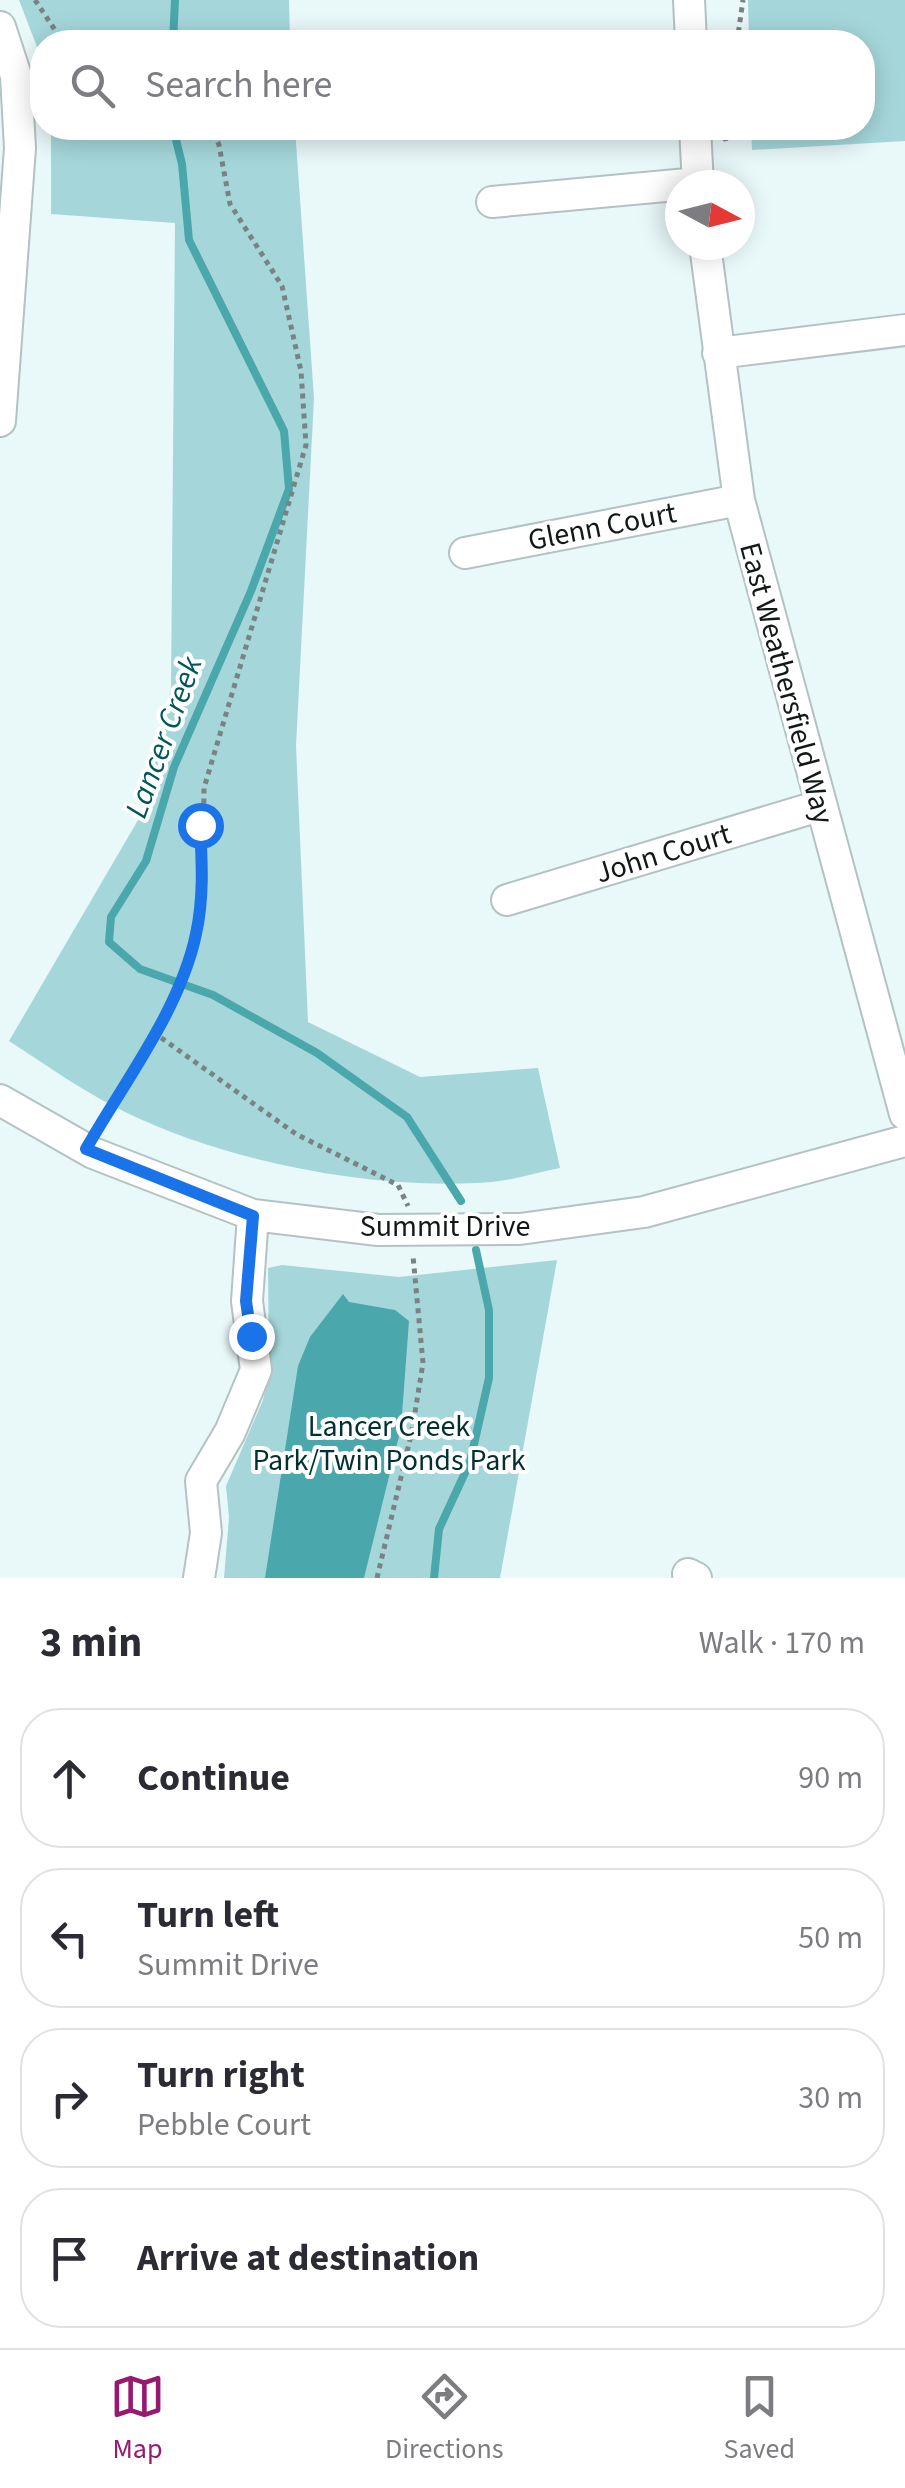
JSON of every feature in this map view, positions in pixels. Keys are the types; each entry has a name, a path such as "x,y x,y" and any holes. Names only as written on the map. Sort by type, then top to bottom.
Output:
{"street":[{"path":"689,0 690,30"},
{"path":"0,26 16,76 20,148 6,241 0,421"},
{"path":"696,140 697,170"},
{"path":"492,202 665,187"},
{"name":"East Weathersfield Way","path":"707,260 739,500 905,1114"},
{"path":"718,353 905,330"},
{"name":"Glenn Court","path":"465,553 739,500"},
{"name":"John Court","path":"507,900 819,806"},
{"name":"Summit Drive","path":"0,1100 86,1149 253,1216 410,1230 520,1229 644,1212 905,1141"},
{"path":"199,1578 206,1533 201,1481 230,1432 256,1370 246,1301 253,1216"}],"path":[{"path":"35,0 55,30"},
{"path":"739,30 743,0"},
{"path":"86,1149 174,998 196,936 203,878 204,788 306,444 307,416 282,286 230,204 221,176 218,140"},
{"path":"153,1032 296,1134 398,1186 407,1198 422,1363 412,1431 377,1578"}],"green space":[{"path":"19,0 289,0 290,30 30,30"},
{"path":"748,0 905,0 905,141 752,150 752,140 875,140 875,30 749,30"},
{"path":"51,140 296,140 314,398 296,746 308,1022 420,1077 538,1068 560,1168 500,1181 447,1184 305,1170 168,1131 81,1088 9,1041 141,815 171,688 175,223 51,214"},
{"name":"Lancer Creek Park/Twin Ponds Park","path":"557,1260 500,1578 224,1578 229,1517 226,1486 263,1400 269,1371 268,1268 282,1265 399,1277"}],"water":[{"path":"343,1294 349,1302 395,1310 409,1321 401,1428 364,1578 265,1578 298,1366 310,1337"}],"waterway":[{"name":"Lancer Creek","path":"174,30 175,0"},
{"name":"Lancer Creek","path":"176,140 189,240 284,431 289,489 251,591 174,767 146,861 111,917 109,942 140,969 213,995 317,1053 407,1117 461,1201"},
{"name":"Lancer Creek","path":"434,1578 439,1529 470,1462 489,1378 489,1310 476,1250"}],"route":[{"path":"200,825 203,878 196,936 174,998 86,1149 253,1216 246,1301 251,1336"}]}
